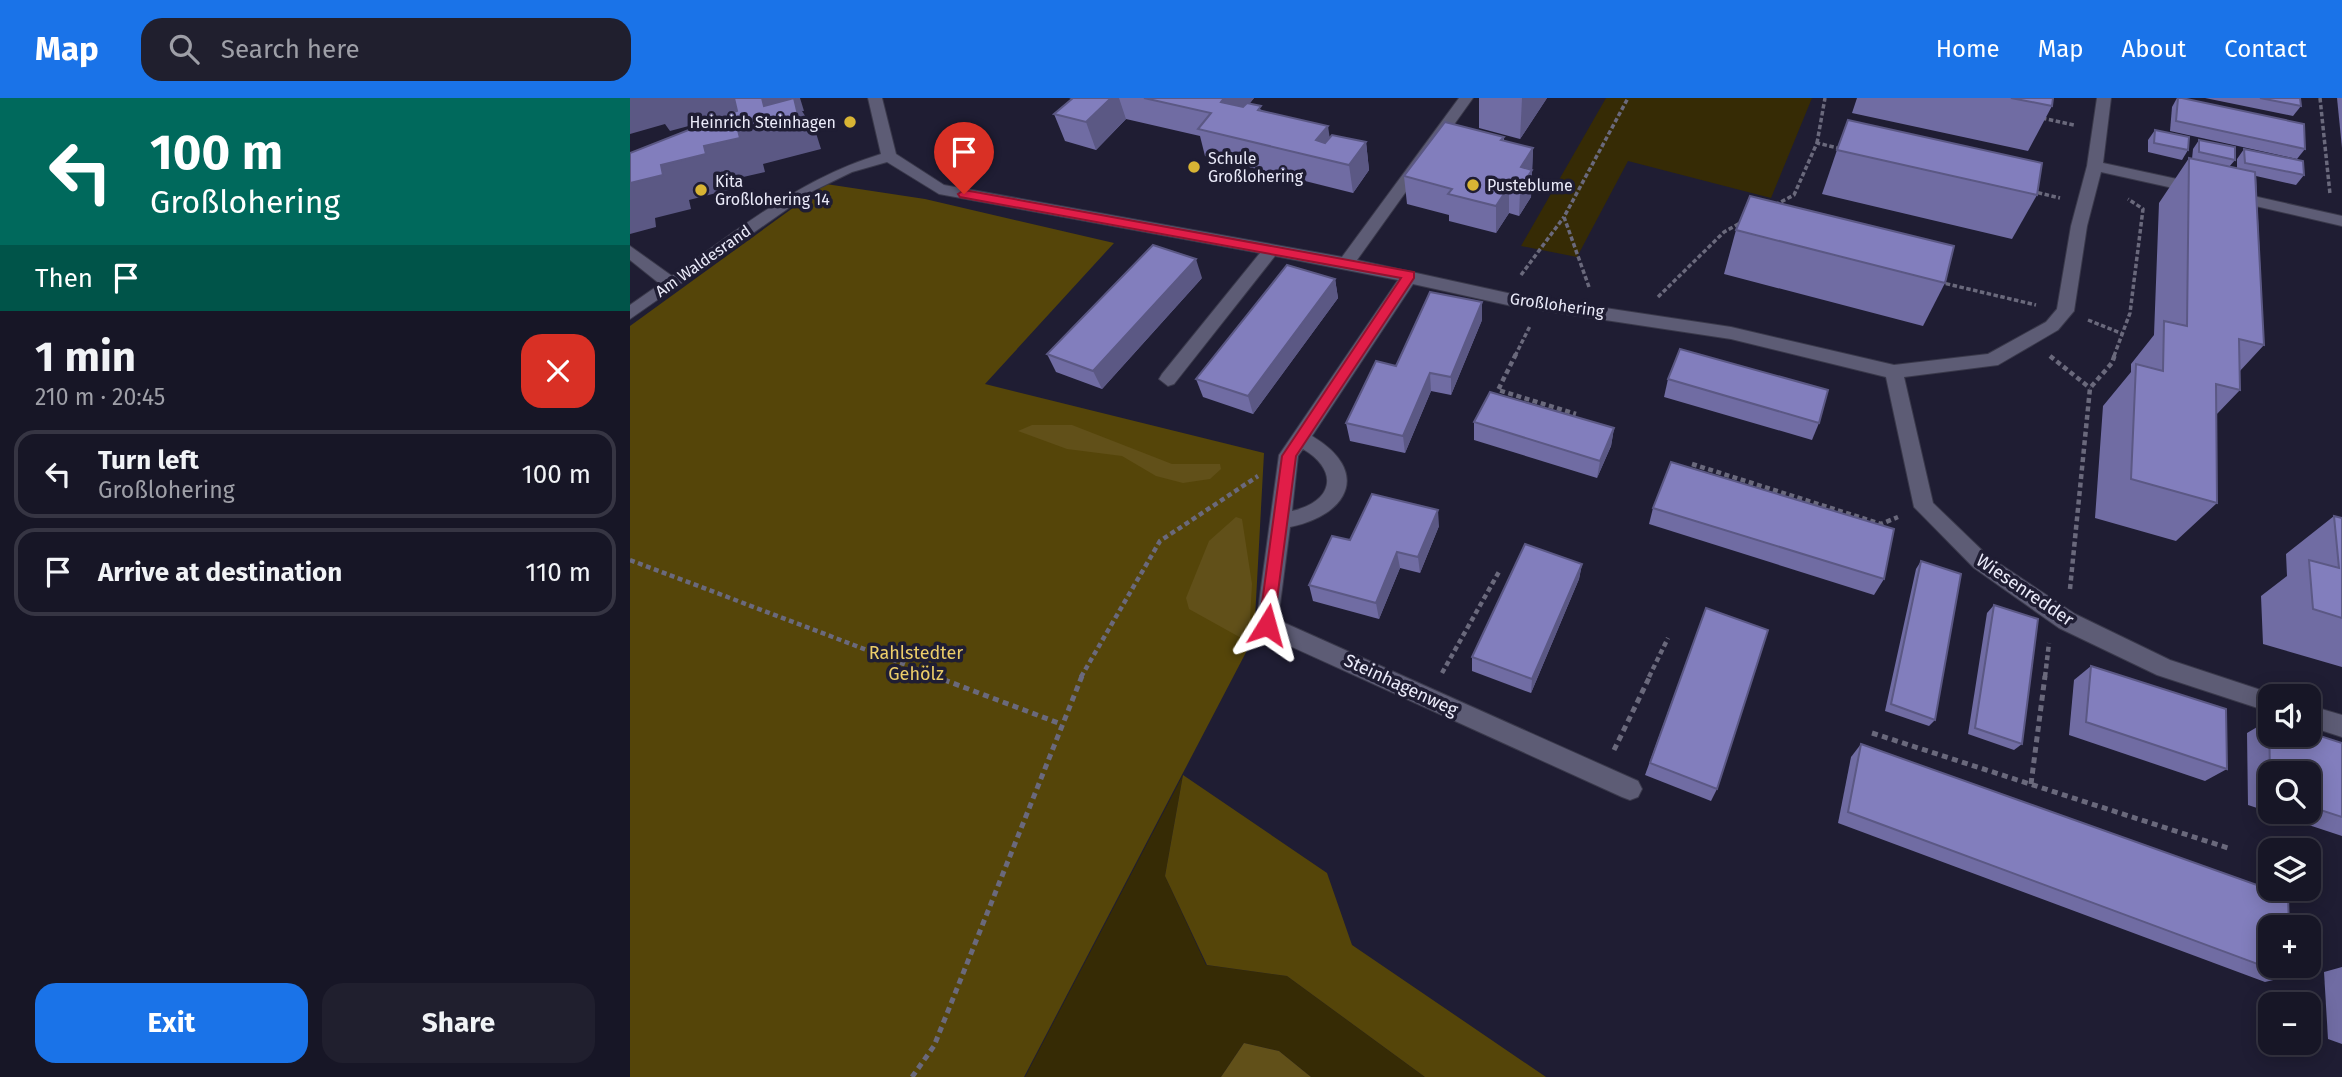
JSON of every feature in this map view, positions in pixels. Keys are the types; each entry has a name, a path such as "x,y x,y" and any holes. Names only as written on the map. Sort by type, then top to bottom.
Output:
{"street":[{"path":"875,98 890,156"},
{"path":"1346,263 1466,98"},
{"path":"2065,311 2094,170 2104,98"},
{"name":"Großlohering","path":"890,156 939,189 1410,275 1512,300 1731,333 1894,372 1992,360 2052,326 2065,311"},
{"name":"Am Waldesrand","path":"630,313 808,188 847,169 890,156"},
{"path":"2094,170 2337,220"},
{"path":"1168,379 1271,250"},
{"path":"630,251 671,284"},
{"name":"Steinhagenweg","path":"1410,275 1295,447 1281,521 1267,625 1629,789"},
{"path":"1894,372 1924,507"},
{"path":"1281,521 1320,511 1338,490 1340,479 1330,459 1295,447"},
{"name":"Wiesenredder","path":"1924,507 1981,562 2060,616 2165,668 2258,698"},
{"path":"2321,719 2342,726"}],"path":[{"path":"1509,274 1522,276 1564,217 1628,98"},
{"path":"1770,208 1794,195 1817,143 1825,98"},
{"path":"2320,98 2337,220"},
{"path":"2039,118 2099,130"},
{"path":"1817,143 1844,149"},
{"path":"2031,785 2060,616 2090,388 2112,363 2130,313 2143,209 2094,170"},
{"path":"2027,191 2085,204"},
{"path":"1564,217 1590,288"},
{"path":"1637,318 1724,232 1747,220"},
{"path":"1724,232 1737,235"},
{"path":"1936,281 2065,311 2123,334"},
{"path":"1542,303 1498,390 1576,414"},
{"path":"2029,340 2090,388"},
{"path":"912,1077 934,1046 1081,677 1160,541 1295,447"},
{"path":"1692,464 1881,524 1924,507"},
{"path":"630,560 1061,724"},
{"path":"1428,698 1500,570"},
{"path":"1601,777 1668,638"},
{"path":"1872,733 2228,848"}],"shaded area":[{"path":"1606,98 1812,98 1771,198 1628,161 1577,257 1521,246"},
{"path":"1032,425 1072,425 1172,464 1220,464 1221,469 1210,479 1183,483 1156,476 1122,456 1067,449 1018,431"},
{"path":"1236,517 1242,519 1252,584 1249,637 1243,639 1189,609 1186,598 1209,541"},
{"path":"1183,775 1165,876 1206,965 1287,976 1425,1077 1311,1077 1279,1051 1244,1043 1221,1077 1025,1077"},
{"path":"1244,1043 1279,1051 1311,1077 1221,1077"}],"green space":[{"name":"Rahlstedter Gehölz","path":"826,184 925,199 1114,243 985,384 1264,453 1254,637 1024,1077 630,1077 630,326"},
{"path":"1183,775 1327,873 1352,945 1546,1077 1425,1077 1287,976 1207,965 1165,876"}],"building":[{"path":"734,98 762,98 764,106 794,98 798,115 738,130 740,138 704,146 706,154 661,165 663,175 630,183 630,153 737,111"},
{"path":"1073,98 1111,98 1086,122 1054,114"},
{"path":"1144,98 1224,98 1221,102 1243,107 1247,103 1261,106 1258,110 1328,126 1316,140 1325,143 1332,135 1366,142 1349,165 1198,129 1211,113"},
{"path":"2011,98 2053,98 2052,106"},
{"path":"2178,98 2304,124 2305,149 2176,121"},
{"path":"2260,98 2300,98 2301,106"},
{"path":"1848,120 2042,163 2037,195 1837,150"},
{"path":"1445,122 1504,137 1501,140 1533,148 1521,167 1532,170 1520,188 1509,186 1496,206 1448,194 1452,189 1404,176"},
{"path":"2155,130 2189,137 2188,150 2154,143"},
{"path":"2199,140 2235,147 2235,160 2199,152"},
{"path":"2244,149 2303,161 2304,175 2245,163"},
{"path":"2189,158 2255,172 2264,345 2239,339 2240,390 2216,384 2217,503 2131,479 2136,364 2163,371 2164,321 2187,326"},
{"path":"1750,196 1954,246 1945,283 1736,230"},
{"path":"1153,245 1196,259 1093,371 1047,354"},
{"path":"1287,265 1335,279 1248,396 1196,379"},
{"path":"1430,292 1482,302 1451,377 1430,373 1403,436 1346,423 1376,361 1396,366"},
{"path":"1680,349 1828,390 1819,423 1668,379"},
{"path":"1490,392 1614,428 1600,461 1474,422"},
{"path":"1671,462 1894,529 1884,579 1653,508"},
{"path":"1372,494 1438,510 1418,557 1397,552 1376,603 1309,585 1332,536 1350,540"},
{"path":"2334,516 2342,518 2342,618 2313,609 2309,560 2339,568"},
{"path":"1525,544 1582,564 1532,679 1472,657"},
{"path":"1921,561 1961,574 1935,720 1891,704"},
{"path":"1994,605 2038,619 2022,744 1975,728"},
{"path":"1706,608 1768,630 1717,789 1650,763"},
{"path":"2091,666 2226,709 2227,769 2086,722"},
{"path":"2321,736 2342,743 2342,817 2321,810 2321,761 2270,761 2270,747 2321,747"},
{"path":"1861,744 2258,885 2258,901 2288,901 2289,915 2258,915 2258,964 1848,812"}],"place":[{"name":"Heinrich Steinhagen","path":"850,122"},
{"name":"Schule Großlohering","path":"1194,167"},
{"name":"Pusteblume","path":"1473,185"},
{"name":"Kita Großlohering 14","path":"701,190"}],"route":[{"path":"964,194 1410,275 1289,456 1267,625"}]}
